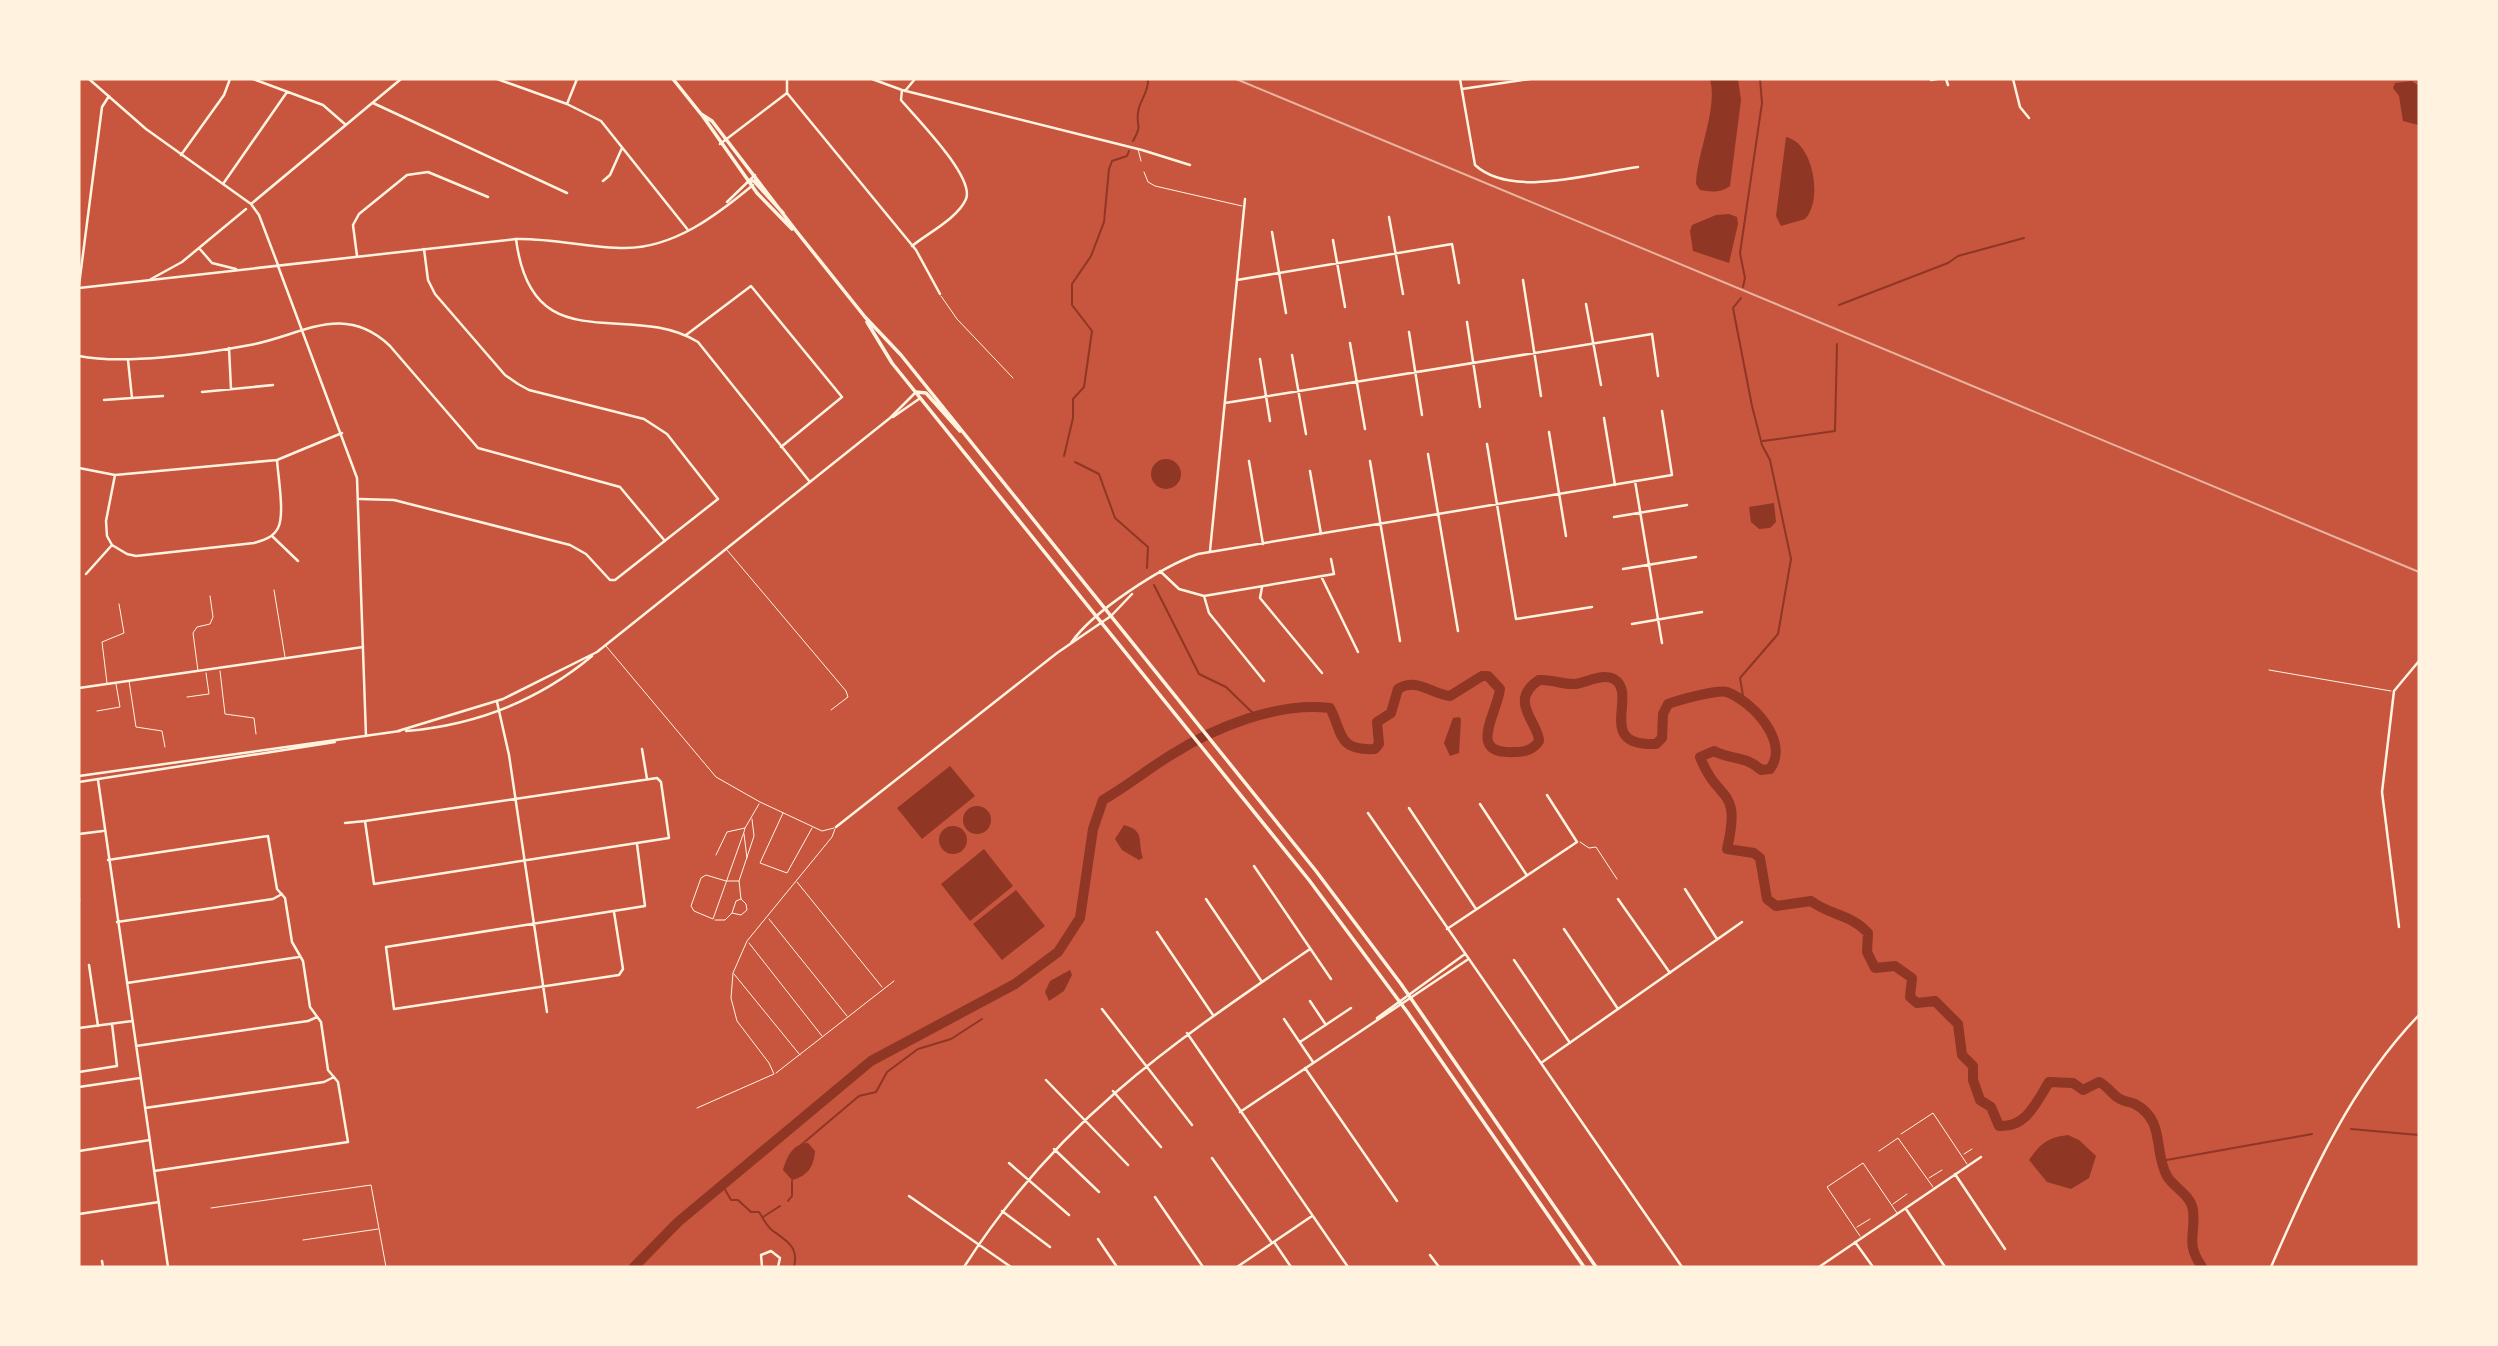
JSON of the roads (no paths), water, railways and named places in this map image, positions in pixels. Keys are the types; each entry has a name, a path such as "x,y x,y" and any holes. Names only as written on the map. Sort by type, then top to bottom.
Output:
{"main road":[{"path":"673,79 748,181 755,183 786,215 797,232"},
{"path":"701,114 726,139 755,175 755,183 865,317 892,363 1309,880 1399,1000 1584,1267"},
{"path":"865,317 883,333 925,389 1316,871 1411,999 1596,1267"},
{"path":"916,392 925,389"},
{"path":"921,398 925,389"}],"street":[{"path":"89,79 181,155 251,204 259,215 342,433 360,499 366,736"},
{"path":"181,155 224,94 230,79"},
{"path":"253,79 323,105 346,125"},
{"path":"251,204 401,79"},
{"path":"497,79 567,104 601,121 689,231"},
{"path":"567,104 577,79"},
{"path":"787,79 787,93 912,246 940,294"},
{"path":"872,79 903,91 1138,148 1190,165"},
{"path":"912,246 958,210 966,199 968,189 957,168 901,100 903,91 915,79"},
{"path":"1460,79 1475,165 1491,175 1519,184 1638,167"},
{"path":"1462,89 1530,79"},
{"path":"1931,80 1937,79"},
{"path":"1946,79 1948,85"},
{"path":"2013,79 2020,107 2029,118"},
{"path":"223,184 287,92"},
{"path":"720,144 787,93"},
{"path":"109,96 102,107 79,287 516,239 546,238 624,248 663,242 689,231 755,183"},
{"path":"373,103 567,193"},
{"path":"603,180 610,175 622,148"},
{"path":"357,256 353,225 359,214 407,175 428,172 488,197"},
{"path":"725,205 755,175"},
{"path":"1210,551 1245,199"},
{"path":"148,281 182,262 246,209"},
{"path":"1389,216 1403,294"},
{"path":"79,223 87,224"},
{"path":"1272,232 1286,313"},
{"path":"516,239 520,269 526,282 547,306 564,317 686,335 698,342 810,483"},
{"path":"1333,240 1345,306"},
{"path":"1237,280 1452,244 1459,283"},
{"path":"199,248 218,266 247,270"},
{"path":"360,499 394,500 570,545 586,554 610,580 615,580 718,499 659,427 644,419 529,390 505,375 435,294 428,280 425,249"},
{"path":"1523,280 1541,396"},
{"path":"686,335 751,286 842,397 781,447"},
{"path":"1586,304 1601,385"},
{"path":"1467,322 1480,407"},
{"path":"79,356 102,361 128,360 252,345 303,328 346,324 361,326 376,333 478,449 621,487 665,541"},
{"path":"1409,332 1422,415"},
{"path":"1225,403 1651,334 1658,376"},
{"path":"1350,343 1365,429"},
{"path":"229,348 232,389"},
{"path":"1292,355 1306,434"},
{"path":"1260,359 1270,421"},
{"path":"128,360 132,398"},
{"path":"202,391 273,385"},
{"path":"79,776 455,724 498,712 541,693 606,646 727,550 890,418 916,392"},
{"path":"104,400 163,396"},
{"path":"890,418 921,398"},
{"path":"1071,643 1097,617 1160,571 1210,551 1672,475 1662,411"},
{"path":"1604,418 1615,485"},
{"path":"1549,432 1566,536"},
{"path":"79,468 115,475 277,460 342,433"},
{"path":"1487,444 1516,620 1592,607"},
{"path":"1428,454 1458,631"},
{"path":"115,475 106,521 107,536 112,545 136,556 254,543 272,536 279,527 280,517 277,460"},
{"path":"1249,461 1263,544"},
{"path":"1370,461 1400,641"},
{"path":"1310,471 1321,534"},
{"path":"1635,481 1662,643"},
{"path":"1615,517 1687,505"},
{"path":"272,536 298,561"},
{"path":"86,573 112,545"},
{"path":"1623,569 1696,557"},
{"path":"1160,571 1179,589 1204,596 1334,574 1331,559"},
{"path":"1321,576 1358,652"},
{"path":"1262,586 1260,598 1322,673"},
{"path":"836,827 1071,643 1111,616 1128,602 1133,591"},
{"path":"1204,596 1209,612 1264,681"},
{"path":"1632,624 1702,612"},
{"path":"79,688 363,647"},
{"path":"398,731 497,702 597,652"},
{"path":"2399,927 2382,792 2394,691 2419,661"},
{"path":"497,702 516,800 547,1012"},
{"path":"79,782 310,748 341,740"},
{"path":"642,749 647,779"},
{"path":"97,774 168,1267"},
{"path":"345,823 660,779 668,838 374,884 365,821"},
{"path":"1447,929 1577,842 1547,795"},
{"path":"1480,804 1527,874"},
{"path":"1409,808 1476,909"},
{"path":"1368,813 1682,1267"},
{"path":"79,834 104,831"},
{"path":"108,860 268,836 276,889 282,894 310,1007 321,1023 328,1070 338,1082 348,1142 154,1171"},
{"path":"614,912 622,973 394,1009 386,947 534,925 614,912 642,908 646,902 637,844"},
{"path":"1254,866 1331,979"},
{"path":"1685,889 1717,939"},
{"path":"117,922 273,899 282,894"},
{"path":"1618,898 1670,973"},
{"path":"1206,899 1262,982"},
{"path":"1541,1063 1742,922"},
{"path":"1564,929 1618,1009"},
{"path":"1157,932 1213,1015"},
{"path":"964,1267 1002,1210 1054,1149 1113,1091 1213,1015 1310,949"},
{"path":"1240,1112 1465,954"},
{"path":"127,984 299,957"},
{"path":"1376,1019 1402,1005 1468,960"},
{"path":"1514,960 1570,1043"},
{"path":"89,965 98,1026"},
{"path":"1310,1001 1326,1025"},
{"path":"1300,1042 1351,1008"},
{"path":"1102,1009 1192,1125"},
{"path":"2271,1267 2334,1130 2375,1067 2419,1014"},
{"path":"136,1046 308,1021 317,1017"},
{"path":"1284,1019 1313,1062"},
{"path":"79,1028 132,1021"},
{"path":"79,1072 117,1066 112,1024"},
{"path":"1187,1034 1348,1267"},
{"path":"1305,1068 1397,1201"},
{"path":"145,1108 324,1082 334,1077"},
{"path":"79,1087 141,1078"},
{"path":"1046,1080 1128,1165"},
{"path":"1113,1091 1161,1147"},
{"path":"79,1150 150,1140"},
{"path":"1054,1149 1098,1192"},
{"path":"1819,1267 1981,1157"},
{"path":"1212,1158 1291,1267"},
{"path":"1009,1163 1069,1215"},
{"path":"1955,1174 2005,1249"},
{"path":"908,1196 1011,1267"},
{"path":"1155,1197 1203,1267"},
{"path":"79,1214 159,1202"},
{"path":"1905,1208 1945,1267"},
{"path":"1002,1210 1050,1248"},
{"path":"1237,1267 1312,1216"},
{"path":"1098,1239 1117,1267"},
{"path":"1855,1242 1873,1267"},
{"path":"762,1267 761,1255 771,1251 780,1258 778,1267"},
{"path":"1430,1255 1439,1267"},
{"path":"102,1261 103,1267"},
{"path":"1245,1262 1248,1267"}],"lane":[{"path":"1138,148 1141,160"},
{"path":"1144,172 1148,182 1155,186 1244,207"},
{"path":"940,294 957,319 1013,378"},
{"path":"727,550 846,691 848,697 831,710"},
{"path":"274,590 285,658"},
{"path":"198,671 192,633 197,627 210,624 214,617 210,596"},
{"path":"107,684 102,642 124,633 119,604"},
{"path":"606,646 716,777 760,802 813,826 827,831 836,827"},
{"path":"219,668 225,714 254,718 256,734"},
{"path":"187,697 209,694 205,670"},
{"path":"2269,670 2394,691"},
{"path":"128,681 136,727 162,732 165,747"},
{"path":"97,711 120,707 116,683"},
{"path":"713,919 745,828 760,802"},
{"path":"783,812 760,863 783,874 813,826"},
{"path":"732,913 741,915 747,910 746,904 741,900 739,881 754,836 752,817"},
{"path":"774,1074 737,1021 731,998 733,972 747,941 832,838 836,827"},
{"path":"716,855 727,832 745,828"},
{"path":"744,832 747,858"},
{"path":"1577,842 1596,847 1618,879"},
{"path":"739,881 726,881 706,875 701,878 691,906 694,911 713,919 725,920 732,913 736,901 741,900"},
{"path":"797,882 883,989"},
{"path":"768,917 848,1018"},
{"path":"747,941 824,1037"},
{"path":"733,972 800,1056"},
{"path":"696,1108 774,1074 894,981"},
{"path":"1901,1134 1933,1113 1968,1166"},
{"path":"1879,1151 1898,1138 1934,1189"},
{"path":"1962,1156 1972,1149"},
{"path":"1862,1238 1827,1187 1862,1164 1897,1214"},
{"path":"1927,1179 1941,1170"},
{"path":"211,1208 367,1184 374,1187 387,1267"},
{"path":"1891,1205 1907,1194"},
{"path":"1855,1228 1870,1219"},
{"path":"303,1240 380,1229"}],"waterway":[{"path":"1133,141 1148,79"},
{"path":"1743,287 1745,278 1740,253 1762,103 1760,79"},
{"path":"1064,456 1073,418 1073,399 1084,387 1092,331 1072,305 1072,284 1091,256 1104,222 1112,161 1127,156 1129,151"},
{"path":"1839,305 1948,263 1958,256 2024,238"},
{"path":"1741,298 1733,308 1752,406 1762,445 1770,460 1791,559 1778,634 1740,678 1744,702"},
{"path":"1763,441 1835,431 1837,344"},
{"path":"1075,462 1099,474 1115,518 1148,547 1147,568"},
{"path":"1154,585 1199,674 1226,687 1258,718"},
{"path":"634,1267 678,1222 871,1061 1015,984 1058,952 1080,918 1093,829 1103,800 1171,755 1207,735 1247,719 1289,709 1330,708 1347,743 1363,749 1375,749 1379,744 1377,722 1391,713 1398,689 1418,685 1450,696 1482,676 1488,676 1500,689 1488,731 1491,747 1499,751 1525,751 1539,741 1525,704 1530,688 1539,680 1571,684 1600,677 1614,679 1620,686 1622,696 1622,729 1627,737 1637,743 1656,744 1662,738 1663,714 1668,704 1722,691 1748,704 1772,735 1775,758 1770,769 1761,770 1750,762 1714,751 1700,757 1707,772 1730,804 1732,814 1727,849 1754,853 1760,858 1767,899 1776,906 1811,901 1848,918 1868,933 1867,952 1875,968 1895,966 1912,978 1910,997 1917,1003 1935,1001 1958,1024 1962,1055 1973,1066 1973,1080 1980,1100 1991,1107 1999,1126 2016,1123 2029,1113 2049,1082 2073,1083 2083,1090 2099,1082 2117,1097 2145,1111 2155,1128 2167,1176 2192,1205 2192,1245 2202,1267"},
{"path":"801,1145 859,1096 876,1092 887,1072 918,1049 951,1039 982,1019"},
{"path":"2351,1129 2419,1135"},
{"path":"2161,1161 2312,1134"},
{"path":"788,1201 792,1196 792,1181"},
{"path":"723,1186 731,1200 738,1200 751,1212 759,1212 769,1227 791,1245 795,1254 794,1267"},
{"path":"763,1217 780,1206"}],"railway":[{"path":"1236,79 2419,572"}]}
